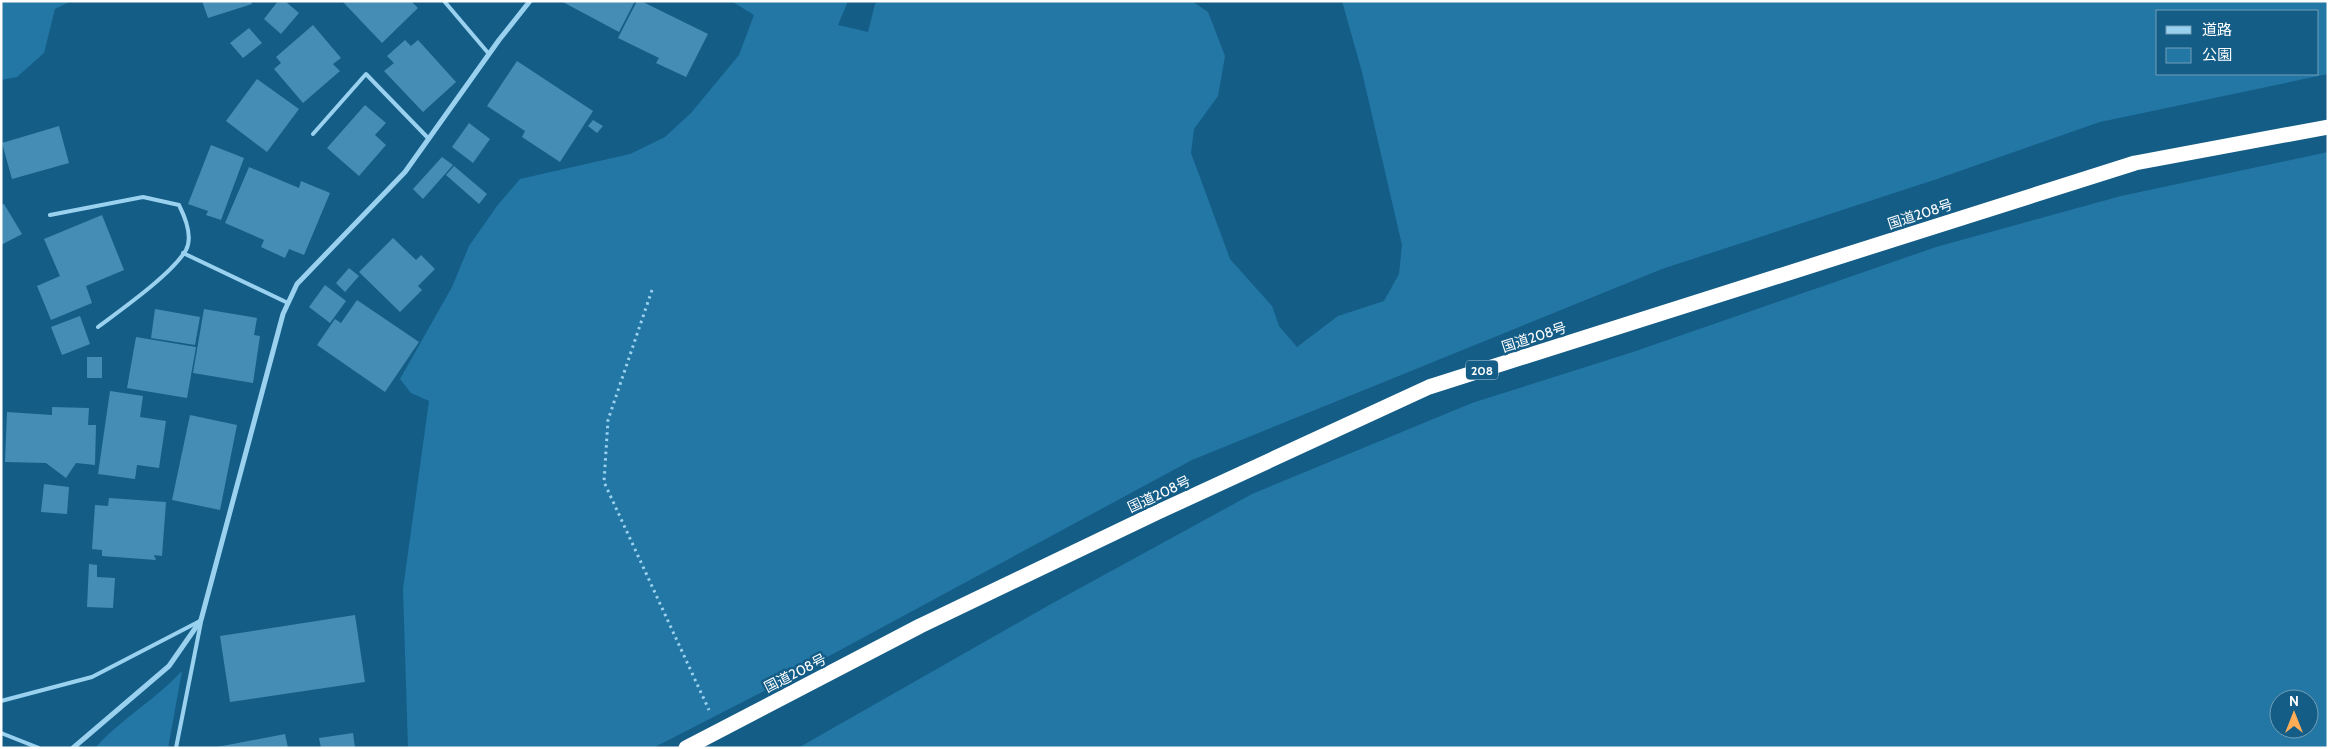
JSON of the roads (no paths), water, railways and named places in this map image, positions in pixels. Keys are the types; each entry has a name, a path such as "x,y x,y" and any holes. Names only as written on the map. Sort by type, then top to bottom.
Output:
{"highway":[{"name":"国道208号","path":"686,748 920,626 1158,512 1429,387 2135,163 2328,127"}],"street":[{"path":"73,748 169,666 202,620 283,314 297,284 404,172 489,54 530,1"}],"lane":[{"path":"444,1 489,54"},
{"path":"313,134 366,74 428,138"},
{"path":"50,215 143,197 179,205 188,224 186,249 172,266 138,297 98,327"},
{"path":"183,253 288,303"},
{"path":"1,701 92,677 202,620"},
{"path":"176,748 202,620"},
{"path":"1,733 39,748"}]}
